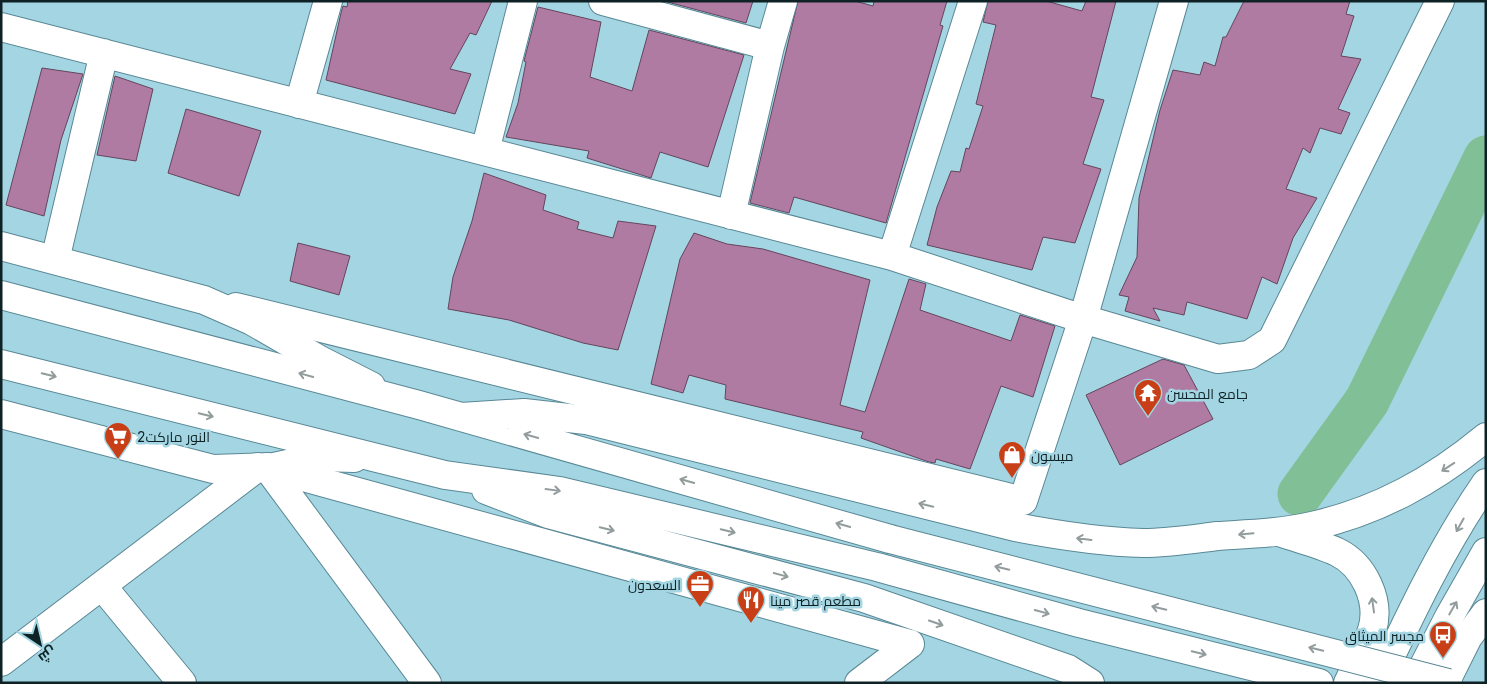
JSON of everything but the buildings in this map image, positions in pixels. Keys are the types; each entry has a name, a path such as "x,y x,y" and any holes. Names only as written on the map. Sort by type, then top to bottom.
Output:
{"main road":[{"path":"299,104 328,1"},
{"path":"485,151 523,1"},
{"path":"603,1 770,46"},
{"path":"731,215 770,46 783,1"},
{"path":"892,256 973,1"},
{"path":"1,246 204,300 1023,501 1083,319 1174,1"},
{"path":"1,27 892,256 1083,319 1218,359 1249,356 1272,340 1440,1"},
{"path":"55,260 104,53"},
{"path":"1,295 419,405 890,539 1446,683 1468,637 1486,613"},
{"path":"204,300 252,321 368,385 419,405"},
{"path":"1,364 445,475 548,514 864,598 1068,669 1090,683"},
{"path":"461,417 524,413 586,420 911,502 1061,536 1145,543 1278,532 1340,519 1387,502 1447,467 1486,437"},
{"path":"1,414 213,469 263,467 320,456 405,464"},
{"path":"1,662 263,467"},
{"path":"263,467 427,683"},
{"path":"263,467 910,644 859,683"},
{"path":"445,475 560,491 877,567 1079,623 1319,683"},
{"path":"1378,683 1438,564 1470,506 1486,484"},
{"path":"1278,532 1337,552 1352,562 1364,576 1371,593 1374,610 1372,628 1348,683"},
{"path":"1415,683 1449,617 1486,552"},
{"path":"102,586 182,683"}],"waterway":[{"path":"1300,494 1367,401 1486,158"}],"place":[{"name":"جامع المحسن","path":"1148,417"},
{"name":"النور ماركت2","path":"118,460"},
{"name":"ميسون","path":"1012,479"},
{"name":"السعدون","path":"700,608"},
{"name":"مطعم قصر مينا","path":"751,624"},
{"name":"مجسر الميثاق","path":"1443,659"}]}
